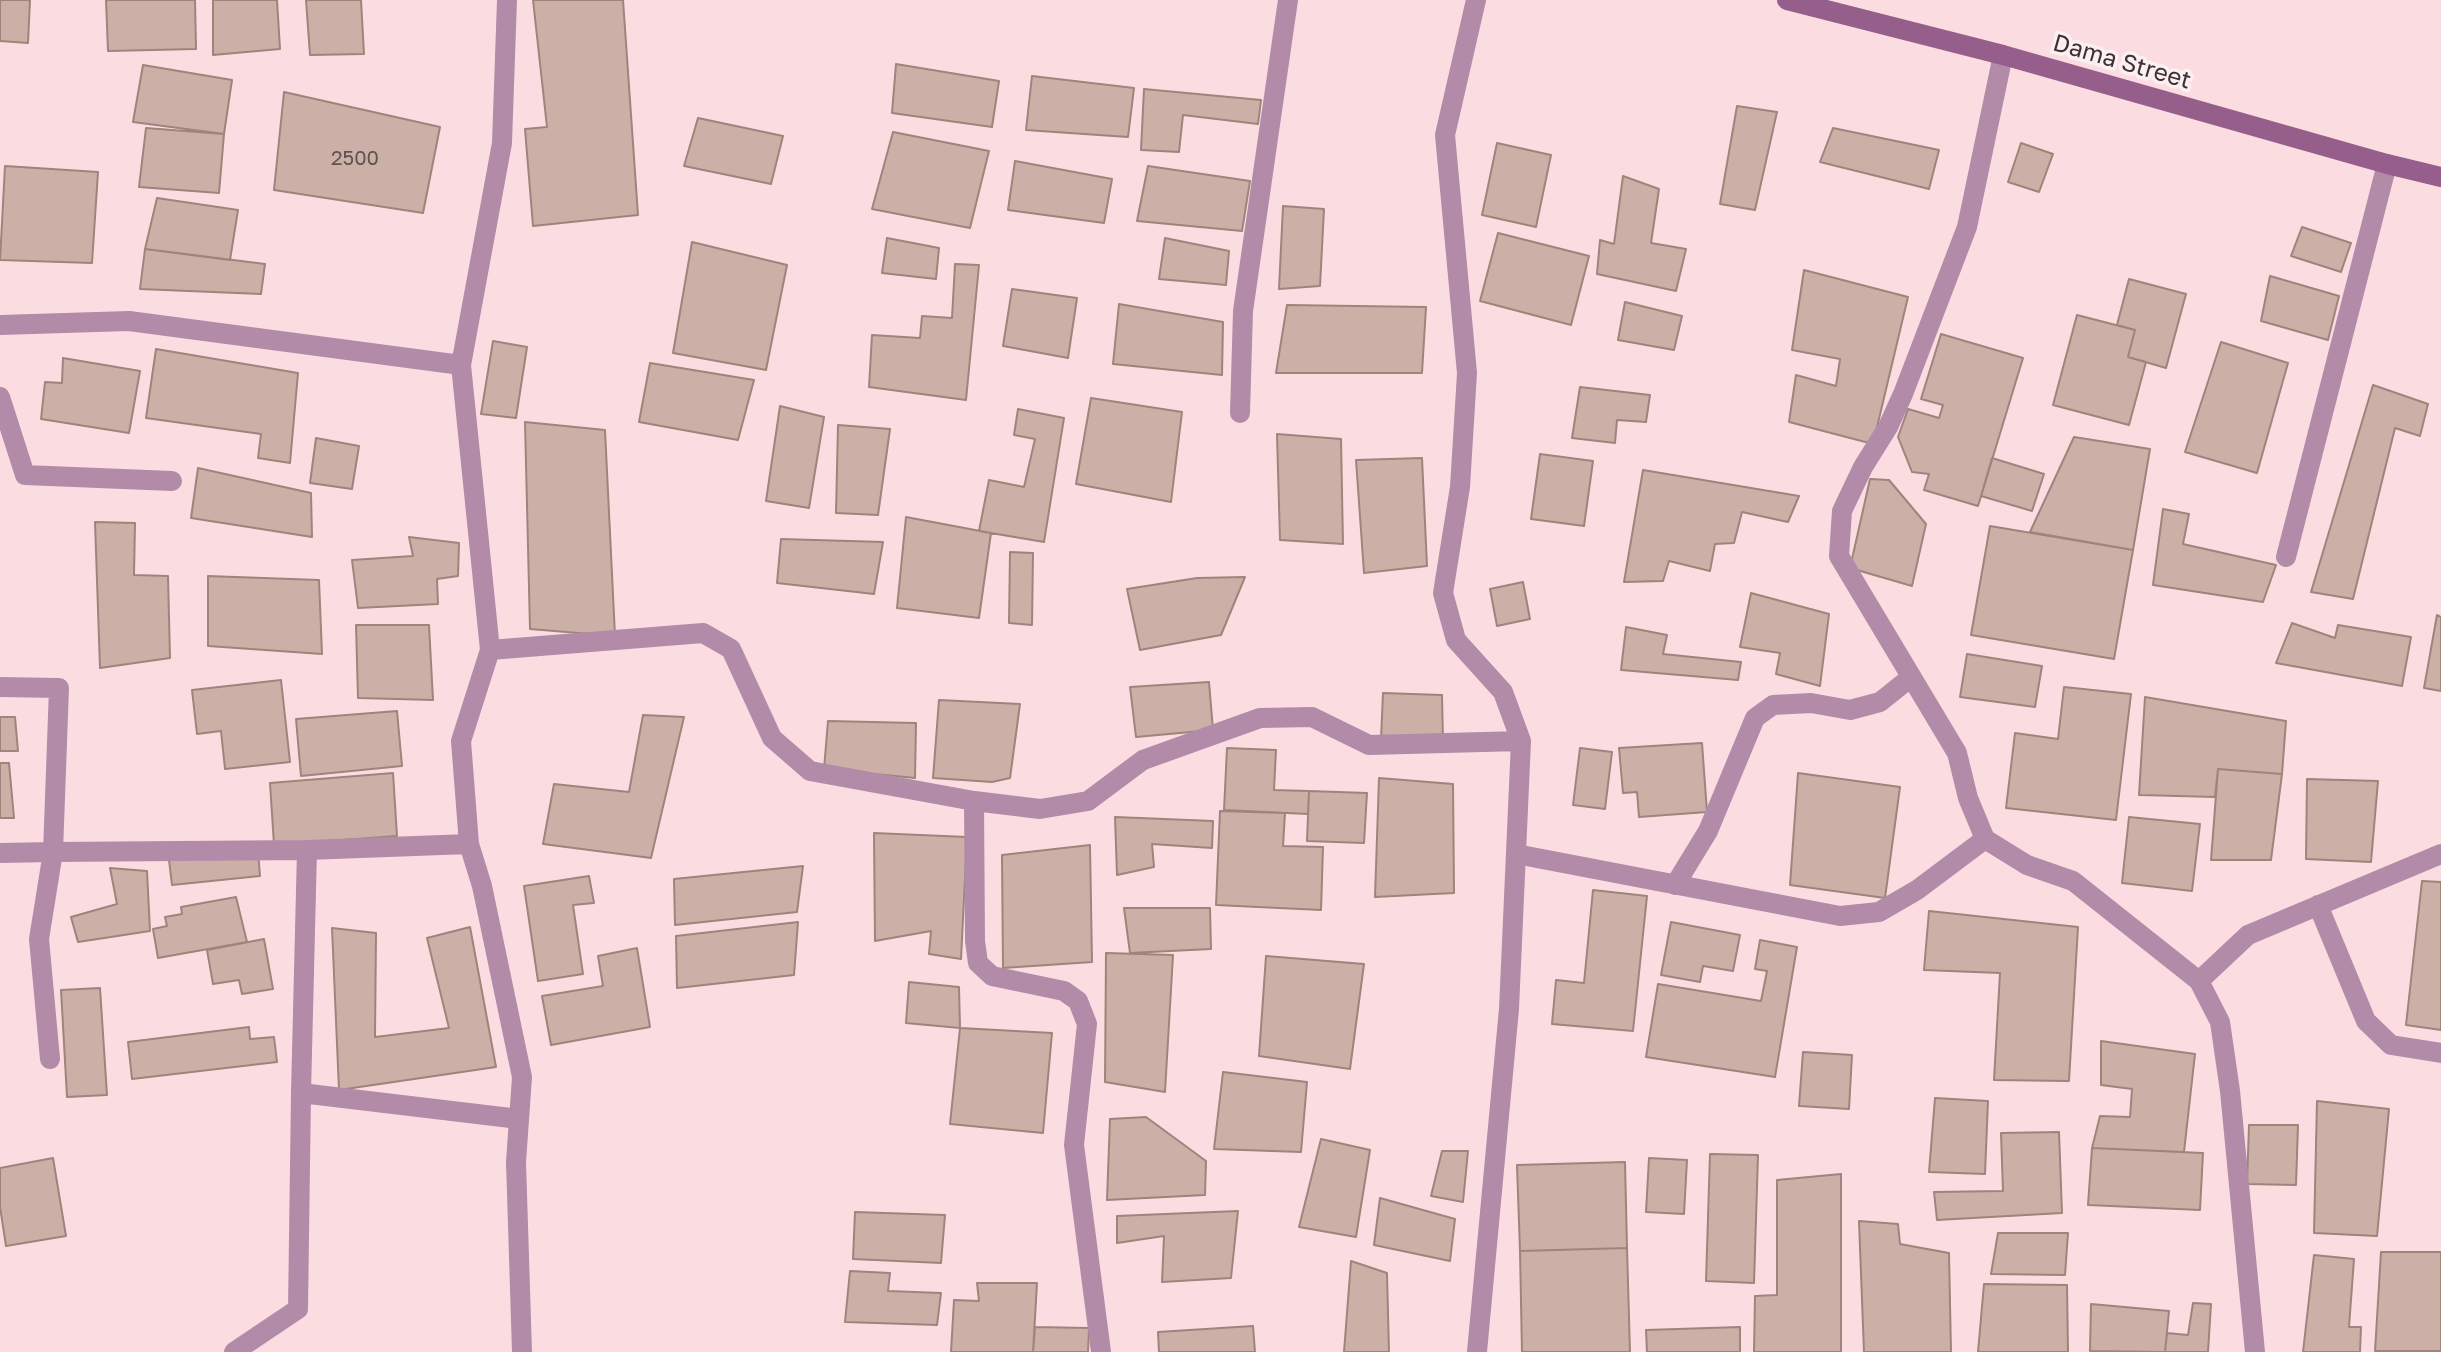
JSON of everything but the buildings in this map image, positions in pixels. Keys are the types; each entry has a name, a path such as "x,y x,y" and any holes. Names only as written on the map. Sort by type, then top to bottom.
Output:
{"main road":[{"name":"Dama Street","path":"1787,0 2003,55 2441,177"}],"street":[{"path":"507,0 502,143 461,365 490,650 461,741 469,844 482,886 522,1077 516,1177 522,1352"},
{"path":"1240,413 1243,311 1288,0"},
{"path":"1476,0 1445,135 1467,373 1460,487 1443,593 1456,640 1503,692 1521,741 1509,1009 1477,1352"},
{"path":"2003,55 1967,227 1903,394 1842,511 1839,556 1957,753 1968,798 1985,839 2027,865 2073,881 2199,981 2220,1022 2230,1091 2255,1352"},
{"path":"2286,557 2387,164"},
{"path":"0,325 129,321 461,365"},
{"path":"0,397 25,475 172,481"},
{"path":"490,650 703,633 731,649 772,738 810,771 974,801 1040,809 1088,801 1143,760 1260,718 1312,717 1369,745 1521,741"},
{"path":"1675,885 1708,831 1755,718 1773,705 1811,703 1850,710 1880,702 1910,678"},
{"path":"0,687 59,688 53,852 39,939 50,1059"},
{"path":"974,801 975,941 978,963 992,976 1064,991 1078,1001 1087,1024 1074,1145 1101,1352"},
{"path":"1516,854 1840,916 1879,912 1917,890 1985,839"},
{"path":"0,853 307,850 469,844"},
{"path":"234,1352 298,1309 307,850"},
{"path":"2199,981 2248,935 2441,854"},
{"path":"2318,905 2366,1021 2391,1045 2441,1053"},
{"path":"301,1093 519,1119"}]}
